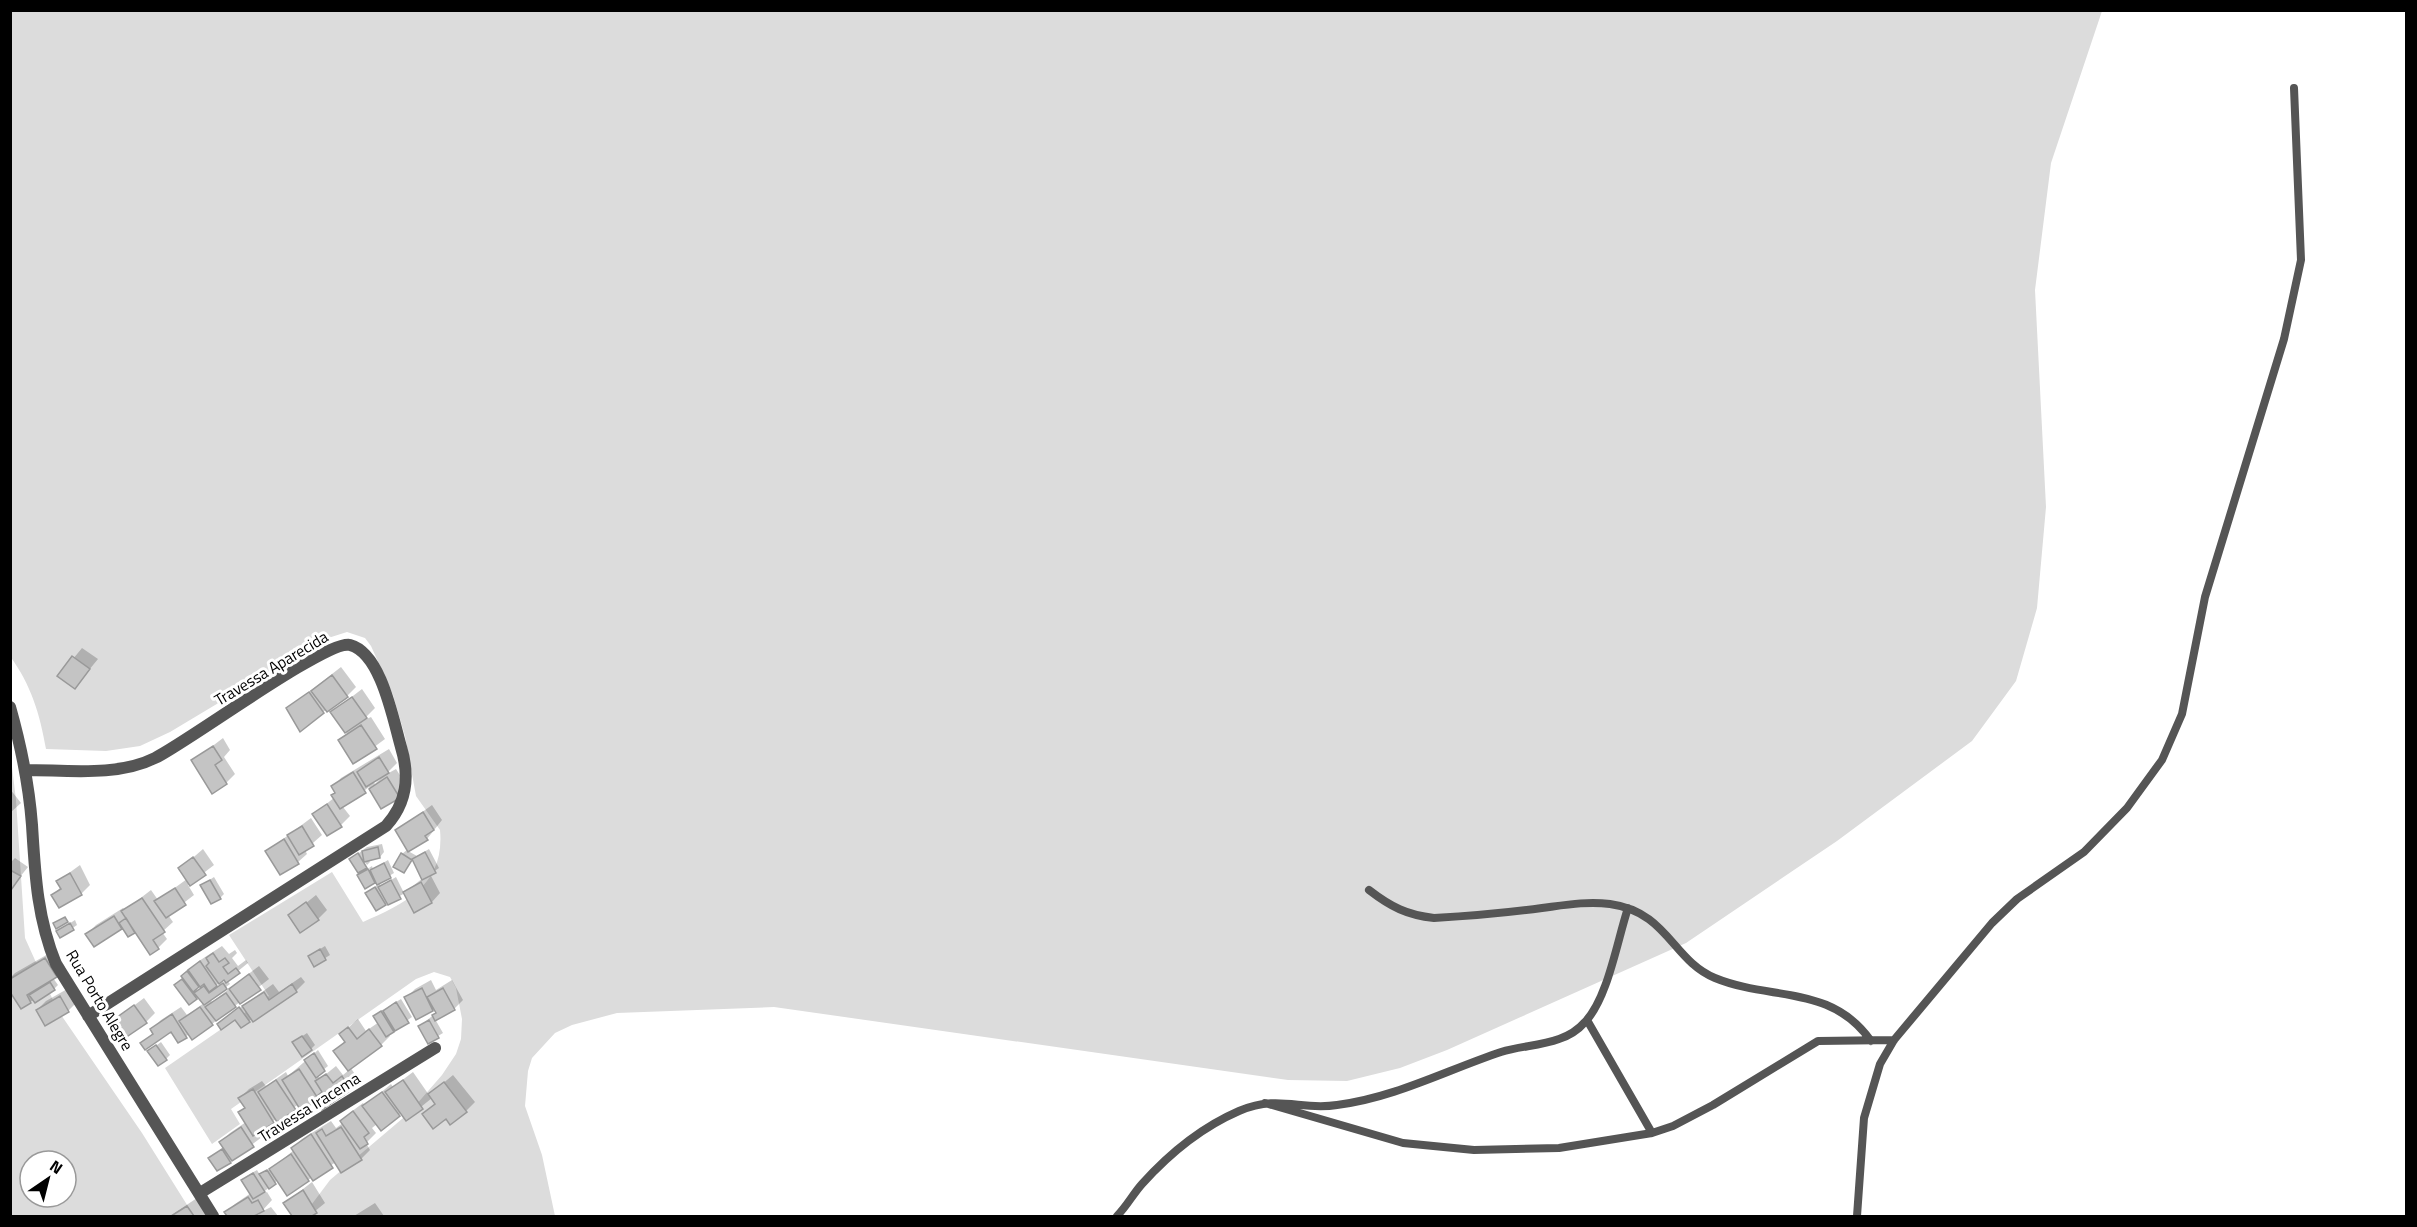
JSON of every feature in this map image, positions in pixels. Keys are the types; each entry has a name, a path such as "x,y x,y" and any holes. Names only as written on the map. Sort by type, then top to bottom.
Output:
{"street":[{"name":"Travessa Aparecida","path":"25,770 110,769 140,765 167,752 315,658 342,645 357,648 374,665 402,750 405,795 400,808 386,826 88,1016"},
{"name":"Rua Porto Alegre","path":"10,707 25,770 32,825 33,871 41,920 56,964 213,1216"},
{"name":"Travessa Iracema","path":"200,1193 435,1048"}],"lane":[{"path":"1857,1216 1864,1118 1880,1064 1894,1040 1992,923 2017,899 2085,852 2127,808 2162,760 2182,714 2205,597 2284,339 2301,260 2294,88"},
{"path":"1369,890 1396,910 1413,916 1434,918 1570,904 1611,904 1628,908 1651,920 1697,967 1713,977 1732,984 1797,994 1822,1002 1846,1016 1871,1041"},
{"path":"1117,1216 1140,1186 1174,1153 1217,1122 1265,1103 1288,1102 1334,1106 1364,1101 1504,1051 1557,1040 1576,1031 1587,1020 1606,978 1628,908"},
{"path":"1587,1020 1652,1133"},
{"path":"1265,1103 1368,1134 1439,1148 1501,1151 1559,1148 1652,1133 1673,1126 1713,1106 1818,1041 1894,1040"}],"shaded area":[{"path":"10,11 2102,11 2051,163 2035,290 2046,507 2037,608 2016,681 1972,741 1837,841 1686,943 1447,1050 1400,1068 1347,1081 1288,1080 774,1007 617,1013 572,1025 555,1033 532,1058 528,1071 525,1106 542,1155 555,1216 303,1216 330,1180 409,1113 442,1075 456,1054 461,1039 462,1019 456,988 450,977 434,972 416,979 231,1109 240,1124 212,1144 165,1068 269,996 229,935 332,872 363,922 379,915 408,899 429,878 440,849 440,830 416,796 405,736 393,695 371,646 365,638 347,632 325,639 170,732 140,746 106,751 46,749 34,700 10,656"},
{"path":"10,750 16,800 25,938 57,1009 142,1133 194,1216 11,1216"}],"building":[{"path":"72,656 90,669 75,689 57,676"},
{"path":"332,675 348,697 327,712 311,691"},
{"path":"309,692 324,713 300,732 286,708"},
{"path":"352,697 367,718 345,733 330,712"},
{"path":"361,725 377,749 353,764 338,740"},
{"path":"213,746 222,760 215,765 227,784 212,794 191,760"},
{"path":"379,757 389,773 366,787 357,772"},
{"path":"353,772 366,793 340,809 331,795 335,793 331,786"},
{"path":"387,777 400,798 381,809 369,789"},
{"path":"327,804 342,827 327,836 312,814"},
{"path":"423,812 434,830 425,836 428,840 408,852 395,830"},
{"path":"302,826 314,846 299,855 287,835"},
{"path":"284,839 299,864 280,875 265,851"},
{"path":"378,847 380,858 364,862 362,851"},
{"path":"425,852 436,873 422,880 412,859"},
{"path":"358,853 367,868 358,873 349,859"},
{"path":"401,853 412,860 404,873 393,867"},
{"path":"193,857 206,875 190,886 178,868"},
{"path":"384,863 391,878 377,885 370,870"},
{"path":"368,869 375,883 365,889 357,875"},
{"path":"10,870 21,876 11,890 10,889"},
{"path":"70,873 82,895 59,908 51,895 61,889 56,881"},
{"path":"210,880 221,899 211,904 200,885"},
{"path":"391,880 401,899 388,905 378,887"},
{"path":"421,882 432,903 414,913 403,892"},
{"path":"375,887 386,905 376,911 365,893"},
{"path":"175,888 186,905 166,918 154,901"},
{"path":"142,898 165,932 153,940 159,949 150,955 121,911"},
{"path":"306,902 319,920 300,933 288,915"},
{"path":"114,916 122,929 94,947 85,934"},
{"path":"65,917 68,922 56,929 53,923"},
{"path":"126,918 135,933 128,937 119,923"},
{"path":"70,923 74,930 60,938 56,931"},
{"path":"320,949 326,960 314,967 308,956"},
{"path":"213,953 219,962 225,958 229,963 223,967 228,974 236,968 240,973 226,983 224,980 219,984 206,966 209,963 206,958"},
{"path":"45,958 57,977 27,995 31,1003 21,1009 10,992 10,979"},
{"path":"200,961 217,986 209,992 204,984 200,987 188,970"},
{"path":"187,971 199,987 193,992 181,976"},
{"path":"249,974 261,990 240,1004 229,989"},
{"path":"182,979 197,999 189,1005 174,985"},
{"path":"50,982 55,990 35,1003 29,995"},
{"path":"223,983 227,989 204,1005 194,993 204,986 209,993"},
{"path":"292,984 297,992 253,1022 242,1006 264,992 269,1000"},
{"path":"422,988 433,1011 416,1020 404,997"},
{"path":"443,988 455,1010 435,1021 432,1015 436,1013 427,997"},
{"path":"226,993 236,1007 216,1021 205,1007"},
{"path":"60,996 69,1012 45,1026 36,1010"},
{"path":"396,1002 409,1023 395,1031 383,1011"},
{"path":"134,1005 147,1023 125,1038 113,1020"},
{"path":"200,1007 213,1025 192,1040 179,1021"},
{"path":"239,1007 250,1022 241,1028 235,1020 221,1030 217,1024"},
{"path":"381,1011 394,1032 386,1037 373,1016"},
{"path":"172,1014 187,1038 178,1043 171,1032 145,1050 140,1043 153,1034 150,1029"},
{"path":"429,1020 439,1038 428,1044 418,1026"},
{"path":"348,1027 357,1039 369,1029 382,1046 348,1071 333,1051 345,1042 339,1034"},
{"path":"302,1036 312,1050 302,1057 292,1042"},
{"path":"156,1045 167,1060 158,1066 147,1051"},
{"path":"314,1053 325,1071 316,1078 304,1060"},
{"path":"299,1069 319,1100 301,1111 282,1080"},
{"path":"326,1074 333,1083 342,1076 351,1090 322,1110 317,1102 320,1100 317,1096 322,1092 315,1081"},
{"path":"276,1080 296,1110 277,1122 258,1092"},
{"path":"403,1080 423,1109 406,1121 385,1092"},
{"path":"444,1082 467,1112 450,1125 446,1119 433,1129 422,1114 435,1104 428,1094"},
{"path":"253,1089 274,1123 253,1136 238,1112 245,1108 238,1098"},
{"path":"382,1092 400,1116 381,1131 362,1106"},
{"path":"353,1111 369,1133 364,1137 368,1144 360,1149 340,1121"},
{"path":"241,1127 254,1147 232,1161 219,1142"},
{"path":"341,1127 362,1160 341,1173 316,1133 322,1129 326,1136"},
{"path":"311,1134 333,1168 313,1181 291,1148"},
{"path":"222,1149 231,1163 217,1171 208,1158"},
{"path":"291,1154 309,1181 287,1196 269,1169"},
{"path":"267,1170 276,1184 269,1189 259,1174"},
{"path":"253,1173 265,1192 253,1199 241,1180"},
{"path":"303,1190 317,1213 312,1216 292,1216 283,1203"},
{"path":"248,1197 252,1203 258,1200 264,1211 254,1216 227,1216 224,1212"},
{"path":"187,1206 194,1216 171,1216"}]}
